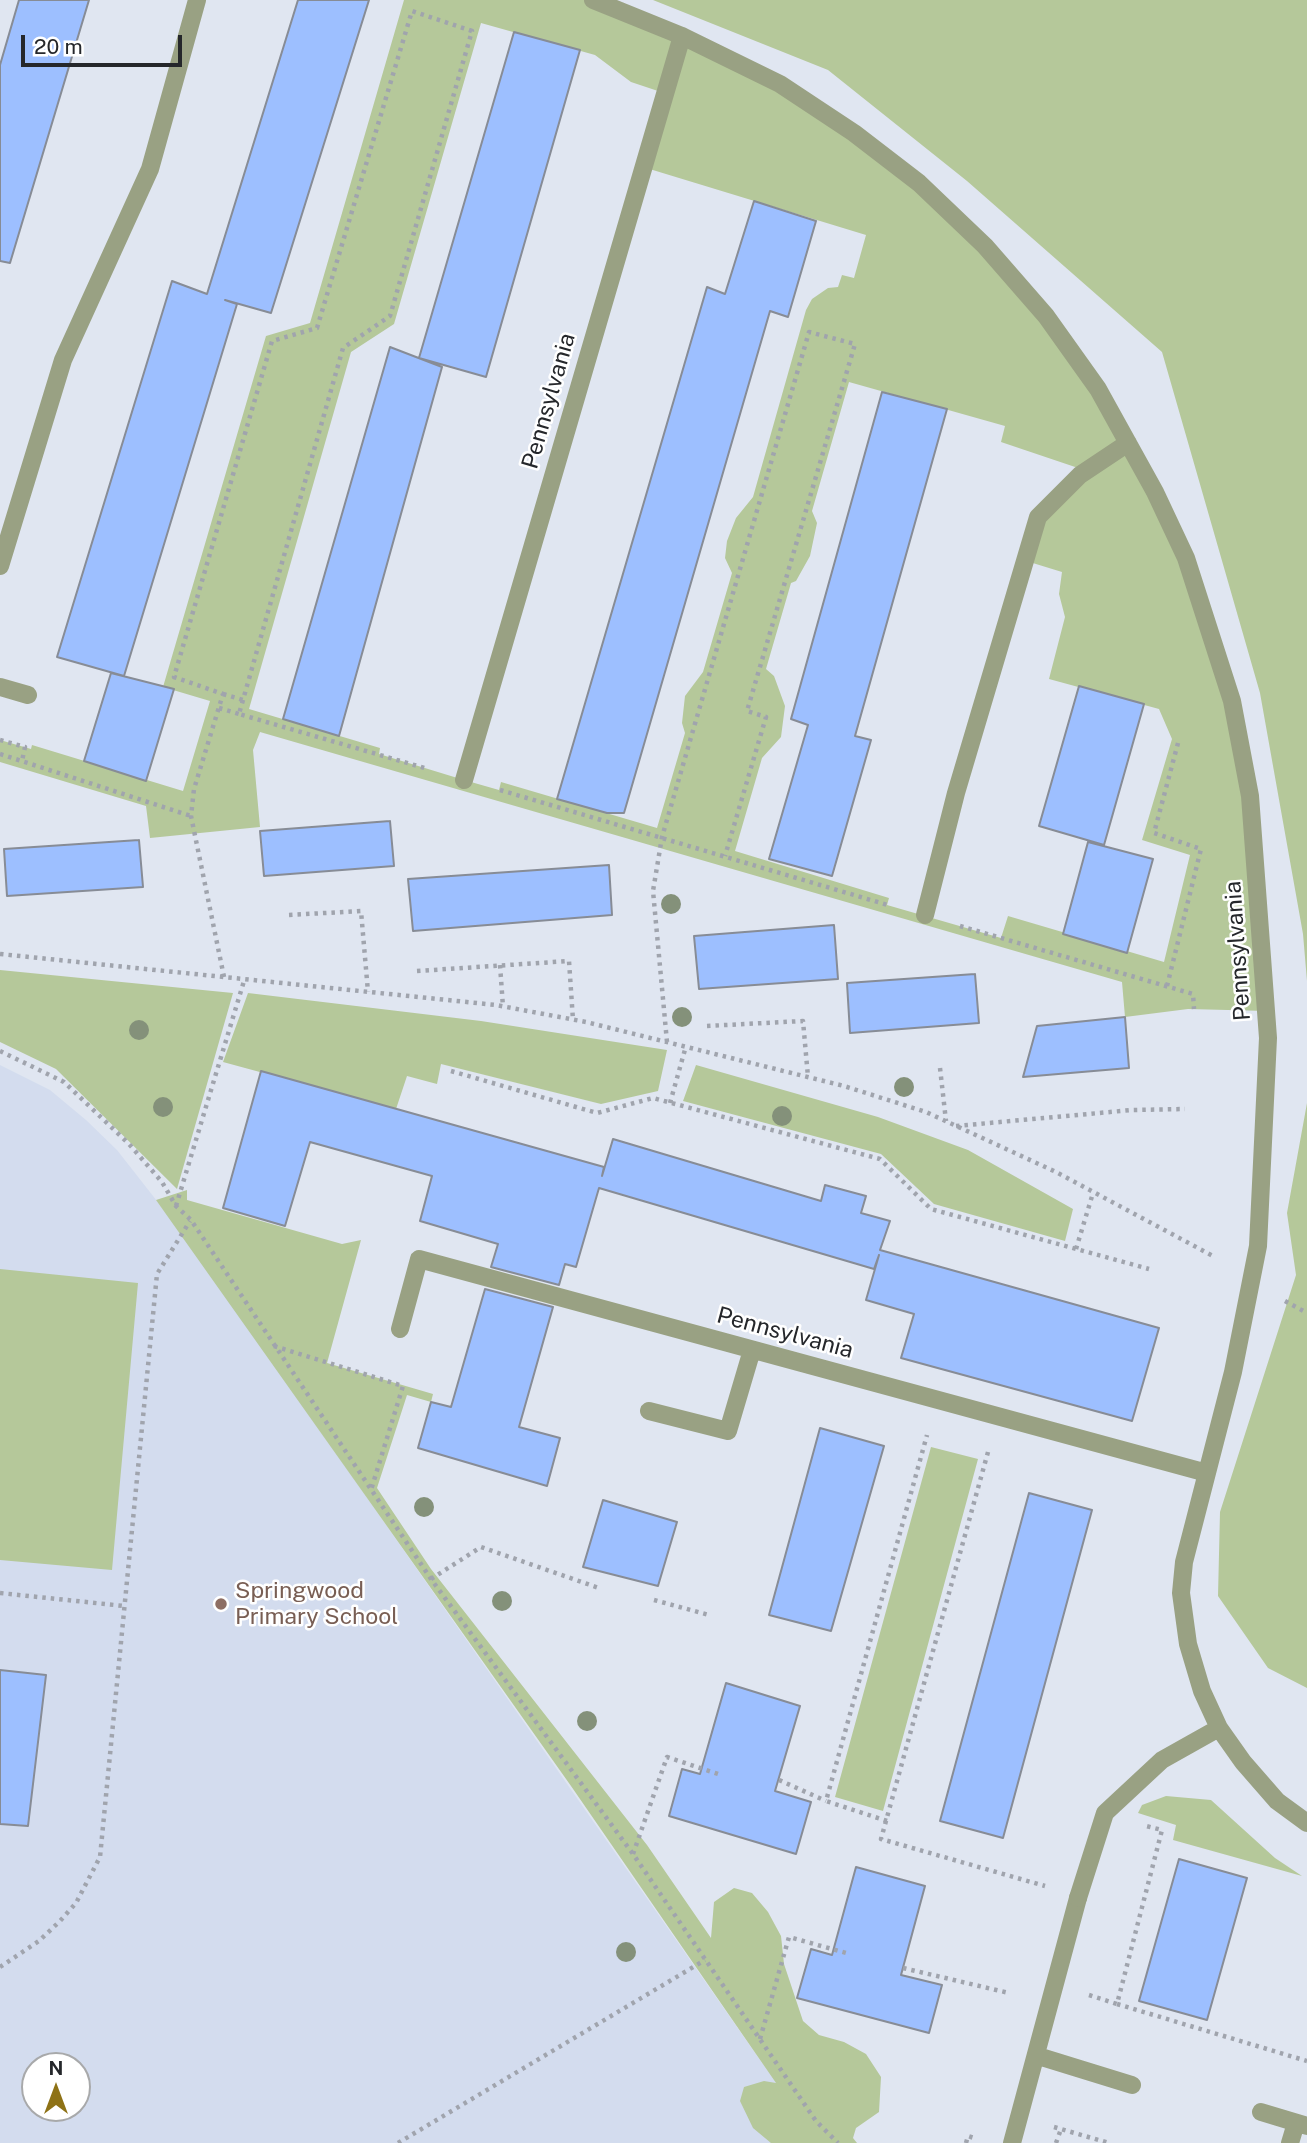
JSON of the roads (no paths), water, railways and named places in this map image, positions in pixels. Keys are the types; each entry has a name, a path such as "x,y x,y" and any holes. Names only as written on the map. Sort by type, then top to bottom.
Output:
{"street":[{"path":"0,566 63,360 150,169 197,0"},
{"name":"Pennsylvania","path":"593,0 682,36 780,84 854,133 919,183 985,246 1046,316 1098,389 1186,558 1232,701 1251,796 1261,903 1268,1038 1258,1246 1233,1373 1184,1562 1181,1592 1188,1644 1202,1690 1219,1728 1243,1762 1277,1801 1307,1823"},
{"name":"Pennsylvania","path":"464,780 682,36"},
{"path":"925,915 956,793 1038,517 1080,475 1128,443"},
{"path":"0,687 28,695"},
{"name":"Pennsylvania","path":"400,1329 419,1259 1207,1473"},
{"path":"649,1411 728,1431 752,1350"},
{"path":"1012,2143 1038,2056 1078,1898 1105,1814 1162,1760 1219,1728"},
{"path":"1038,2056 1132,2085"},
{"path":"1261,2112 1301,2124 1290,2143"}],"place":[{"name":"Springwood Primary School","path":"221,1604"}]}
